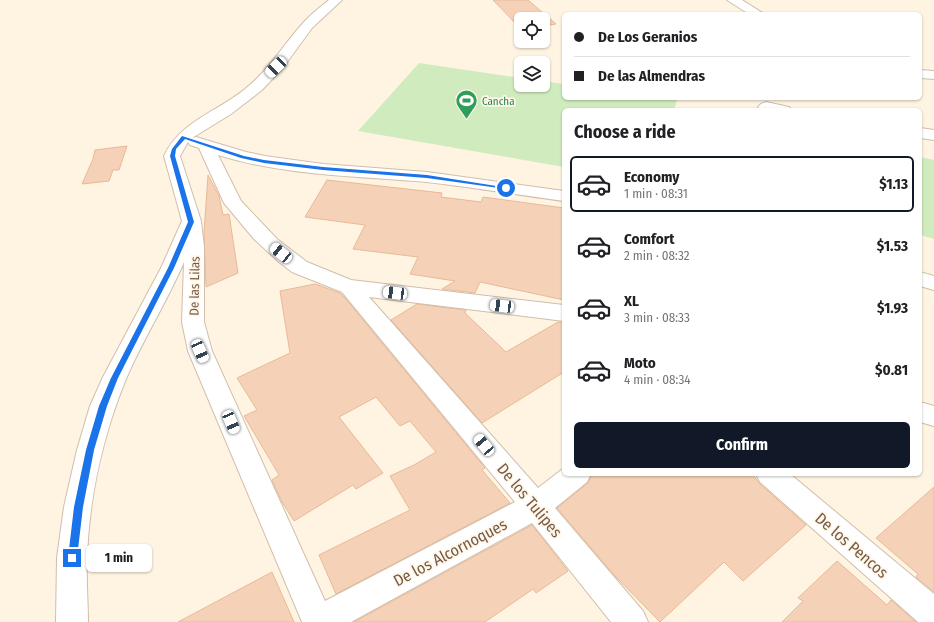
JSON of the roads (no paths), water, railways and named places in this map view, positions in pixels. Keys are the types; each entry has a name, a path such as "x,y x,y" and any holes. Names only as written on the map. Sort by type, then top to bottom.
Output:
{"street":[{"name":"De las Lilas","path":"319,622 200,351 193,322 194,247 191,222 172,156 174,149 184,137 205,122 233,106 255,87 276,67 291,46 313,20 336,0"},
{"path":"733,0 754,12"},
{"path":"922,74 934,75"},
{"path":"766,107 772,108"},
{"path":"922,133 934,135"},
{"path":"184,137 243,157 284,164 427,177 562,196"},
{"path":"206,145 217,172 234,203 270,244 293,263 319,277 349,287 562,313"},
{"path":"72,622 72,558 78,507 90,450 103,406 115,378 171,268 191,222"},
{"path":"922,280 934,284"},
{"name":"De los Tulipes","path":"349,287 536,506 632,622"},
{"path":"922,413 934,416"},
{"name":"De los Alcornoques","path":"319,622 536,506 574,476"},
{"name":"De los Pencos","path":"772,476 934,616"}],"place":[{"name":"Cancha","path":"466,120"}]}
